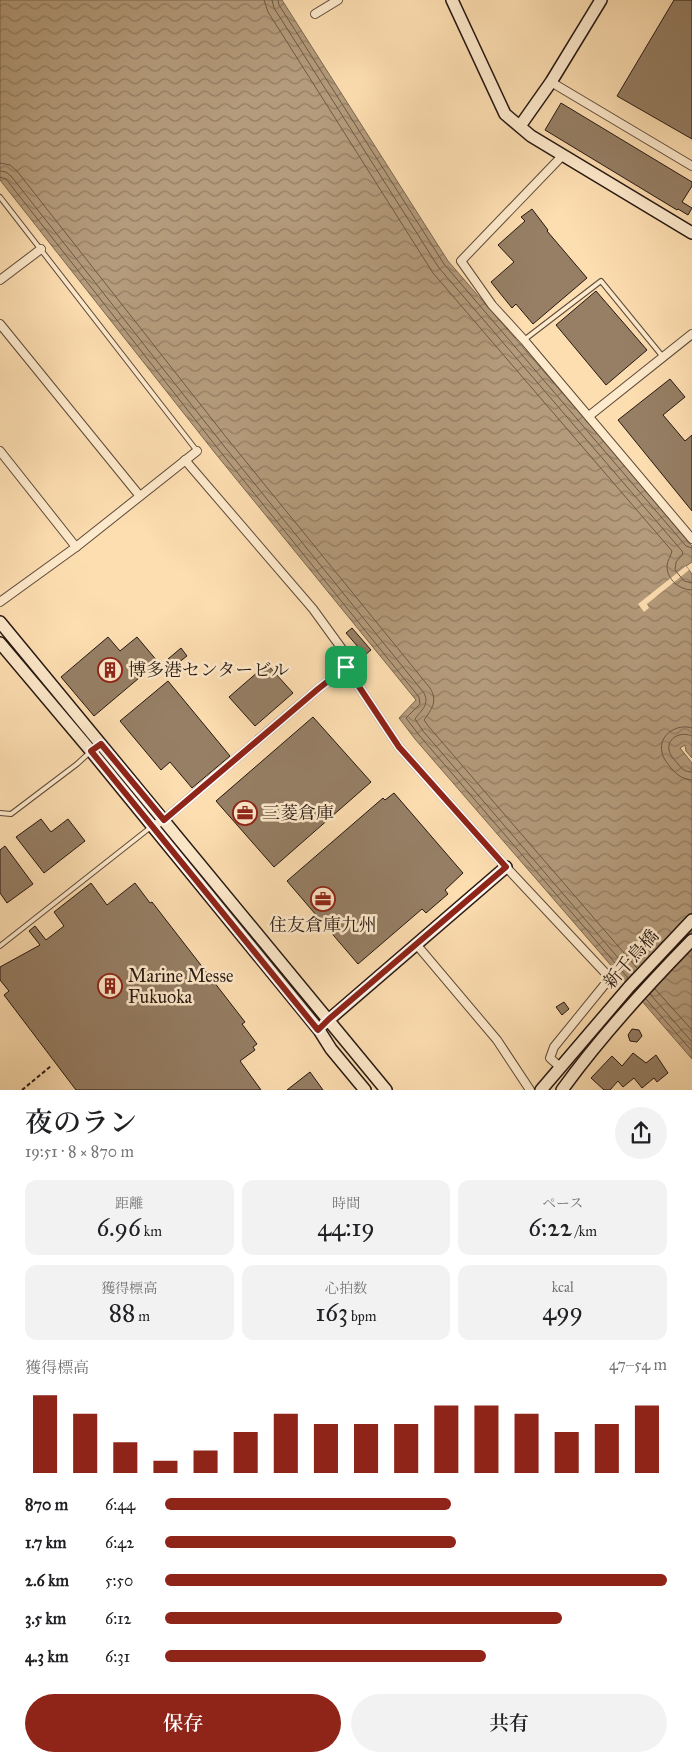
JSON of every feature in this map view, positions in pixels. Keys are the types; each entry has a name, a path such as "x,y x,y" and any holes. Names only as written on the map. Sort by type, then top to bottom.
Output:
{"street":[{"path":"315,14 338,0"},
{"path":"452,0 505,114 531,136 692,233"},
{"path":"520,126 551,82 601,0"},
{"path":"551,82 692,166"},
{"path":"563,155 461,261 492,305 589,416 692,539"},
{"path":"0,280 41,249"},
{"path":"0,324 139,495"},
{"path":"589,416 692,334"},
{"path":"0,451 76,547"},
{"path":"0,602 76,547 139,495 197,451"},
{"path":"185,460 313,609 342,649 346,667 399,747 506,867 610,978 554,1047 550,1058 560,1067"},
{"path":"0,622 386,1090"},
{"path":"0,643 91,751 365,1090"},
{"path":"151,827 164,820 346,667"},
{"path":"318,1030 506,867"},
{"name":"新千鳥橋","path":"541,1090 598,1022 692,920"},
{"name":"新千鳥橋","path":"562,1090 608,1031 692,940"},
{"path":"416,944 498,1040 530,1090"}],"lane":[{"path":"0,197 197,451"},
{"path":"524,340 600,281 663,358"},
{"path":"0,813 11,814 101,744"},
{"path":"0,946 151,827"}],"path":[{"path":"22,1090 51,1066"}],"water":[{"path":"0,0 282,0 448,261 692,546 692,562 686,566 692,574 692,758 686,751 685,745 680,748 692,763 692,1059 415,739 399,718 416,700 215,453 0,180"}],"pier":[{"path":"686,566 689,570 647,604 649,608 644,612 638,604"}],"building":[{"path":"674,0 692,0 692,139 617,96"},
{"path":"561,103 692,182 692,186 682,202 692,208 688,215 545,130"},
{"path":"532,209 547,231 587,278 533,324 516,304 512,308 491,282 514,262 498,245 525,221 521,217"},
{"path":"596,291 647,350 606,385 556,325"},
{"path":"670,379 685,397 663,415 685,441 692,435 692,511 618,420"},
{"path":"352,628 371,650 365,655 346,633"},
{"name":"博多港センタービル","path":"108,637 120,651 137,637 158,662 94,716 61,677"},
{"path":"181,648 187,656 174,666 168,659"},
{"path":"267,664 293,693 255,726 229,697"},
{"path":"168,681 230,756 192,788 170,762 161,770 120,721"},
{"path":"313,717 371,782 274,867 216,801"},
{"path":"394,793 463,873 445,890 448,894 426,913 422,909 358,964 287,881 383,798 385,800"},
{"path":"41,819 51,832 68,819 85,841 44,873 16,837"},
{"path":"5,846 33,884 7,903 0,893 0,850"},
{"name":"Marine Messe Fukuoka","path":"91,883 107,905 135,883 150,903 152,902 245,1022 242,1024 257,1044 253,1047 255,1050 240,1061 261,1090 76,1090 4,995 9,991 0,980 0,967 40,945 29,931 35,926 46,940 64,926 54,912"},
{"path":"564,1002 569,1009 562,1015 556,1007"},
{"path":"632,1029 639,1030 642,1036 637,1042 630,1041 628,1035"},
{"path":"633,1053 646,1063 656,1055 668,1073 657,1082 654,1078 642,1088 634,1078 623,1087 618,1081 610,1090 604,1090 591,1078 612,1056 622,1066"},
{"path":"310,1072 323,1090 287,1090"}],"place":[{"name":"博多港センタービル","path":"110,670"},
{"name":"三菱倉庫","path":"245,813"},
{"name":"住友倉庫九州","path":"323,899"},
{"name":"Marine Messe Fukuoka","path":"110,986"}],"route":[{"path":"346,667 399,747 506,867 318,1030 91,751 101,744 164,820 346,667"}]}
